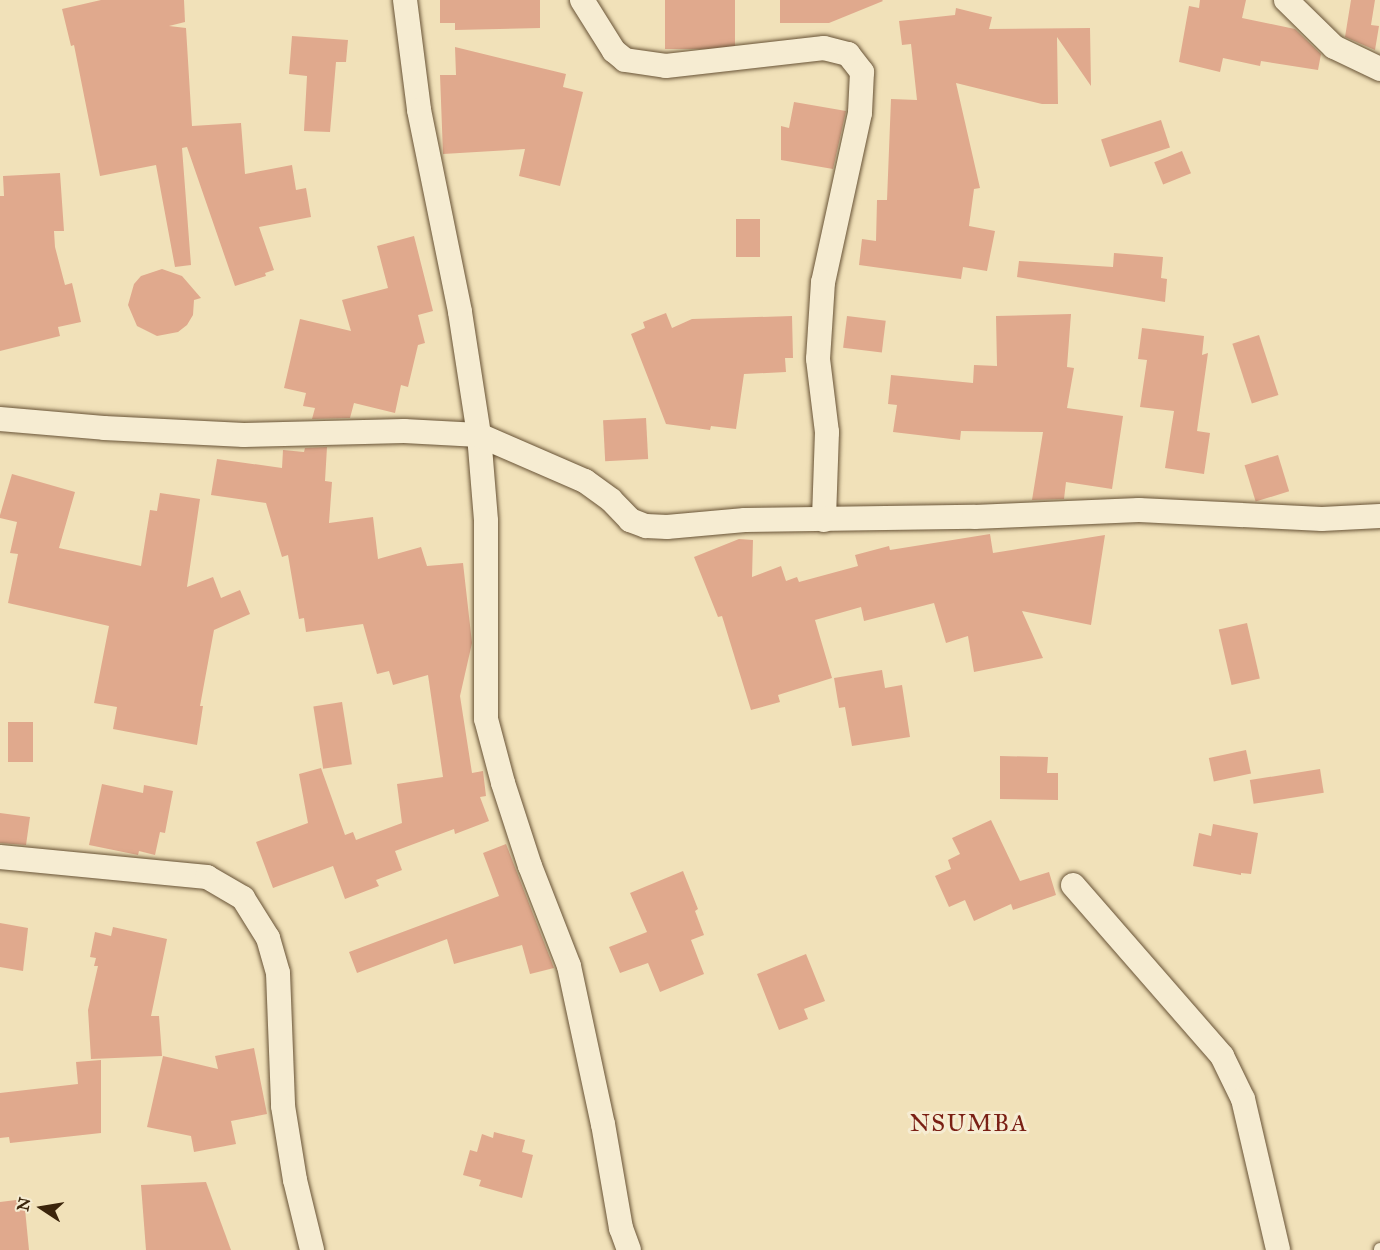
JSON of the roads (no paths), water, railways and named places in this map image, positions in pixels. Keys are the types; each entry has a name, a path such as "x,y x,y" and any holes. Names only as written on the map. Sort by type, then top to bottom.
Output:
{"street":[{"path":"405,0 419,110 460,312 479,435 486,521 486,719 502,783 530,866 569,966 603,1124 621,1228 629,1250"},
{"path":"582,0 614,51 625,60 666,66 824,48 848,54 862,72 860,113 823,282 818,359 826,432 824,520"},
{"path":"1286,0 1334,47 1380,69"},
{"path":"0,418 104,428 244,435 404,431 479,435 585,481 611,500 630,520 646,526 667,527 745,520 824,520 1139,510 1322,519 1380,516"},
{"path":"0,857 207,877 243,898 268,938 278,974 283,1106 295,1180 312,1250"},
{"path":"1073,885 1222,1056 1243,1099 1278,1250"}],"district":[{"name":"NSUMBA","path":"969,1124"}]}
